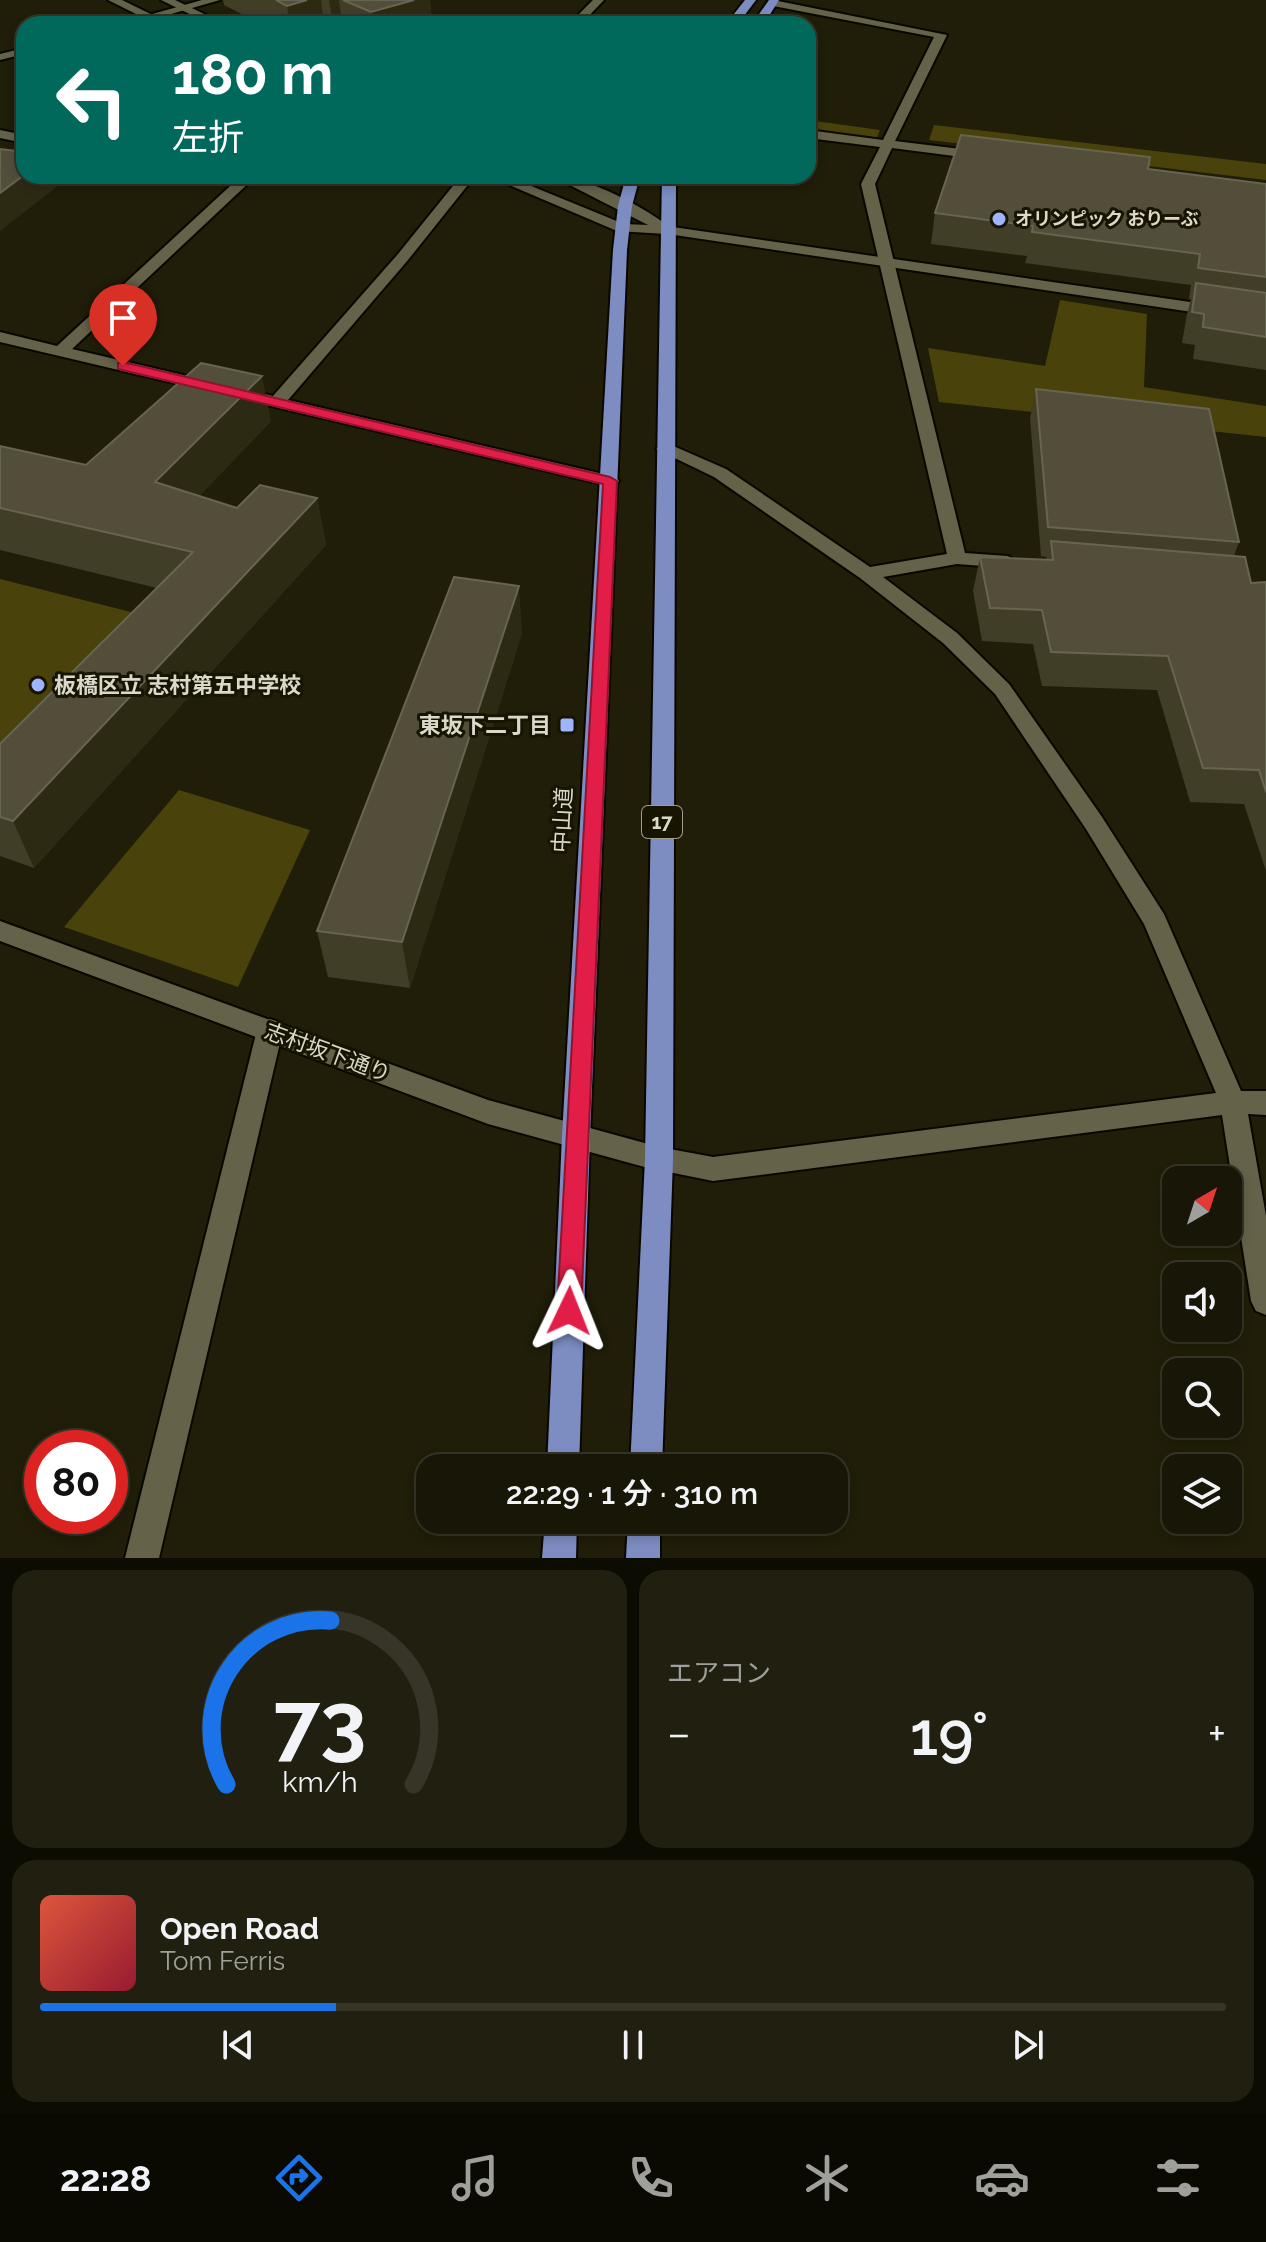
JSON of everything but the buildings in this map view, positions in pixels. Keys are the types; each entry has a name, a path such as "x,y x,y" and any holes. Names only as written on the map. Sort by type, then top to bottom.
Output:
{"highway":[{"path":"738,16 751,0"},
{"name":"中山道","path":"564,1454 576,1136 624,217 631,184"},
{"name":"17","path":"647,1454 659,1159 669,184"},
{"path":"559,1558 560,1534"},
{"path":"643,1558 644,1534"}],"street":[{"path":"113,0 148,16"},
{"path":"166,0 201,16"},
{"path":"154,16 215,0"},
{"path":"583,16 599,0"},
{"path":"773,2 941,35 868,184 957,558"},
{"path":"816,135 996,157"},
{"path":"61,351 240,184"},
{"path":"277,402 403,257 462,184"},
{"path":"520,184 666,230 1266,318"},
{"path":"572,184 624,217 666,230"},
{"path":"0,337 610,481"},
{"path":"665,449 720,473 867,574 950,638 1002,689 1094,823 1155,921 1233,1102 1266,1301"},
{"path":"867,574 957,558 1034,564"},
{"name":"志村坂下通り","path":"2,936 270,1030 488,1112 659,1159 713,1169 1233,1102 1266,1103"},
{"path":"142,1558 270,1030"}],"shaded area":[{"path":"816,121 880,130 876,140 816,132"},
{"path":"934,125 1266,164 1266,180 929,140"},
{"path":"1060,300 1147,314 1144,387 1266,406 1266,437 939,402 928,348 1045,366"},
{"name":"板橋区立 志村第五中学校","path":"0,579 135,613 0,751"},
{"path":"179,790 310,830 238,987 64,927"}],"place":[{"name":"オリンピック おりーぶ","path":"999,219"},
{"name":"板橋区立 志村第五中学校","path":"38,685"},
{"name":"東坂下二丁目","path":"567,725"}],"route":[{"path":"123,366 610,481 569,1311"}]}
